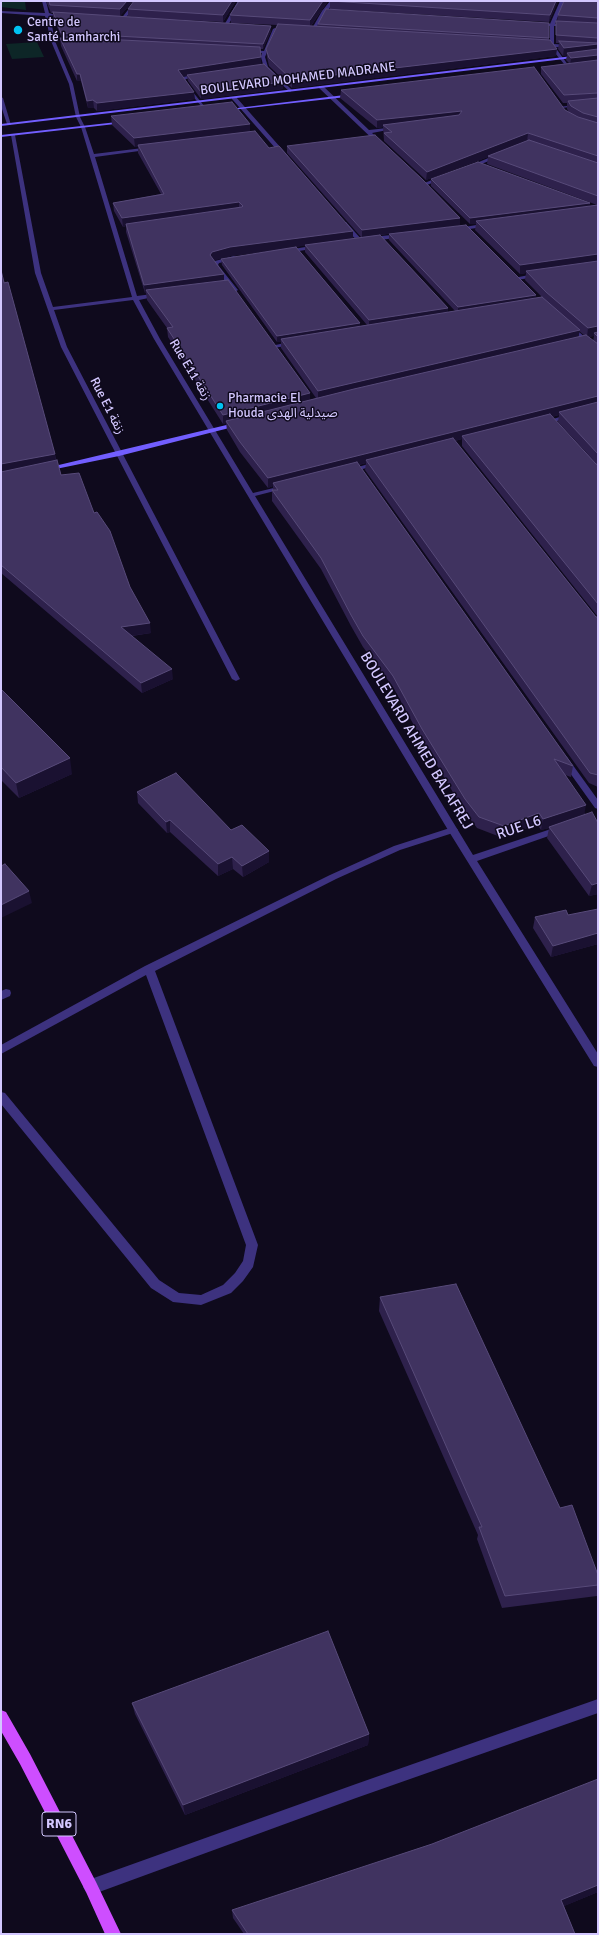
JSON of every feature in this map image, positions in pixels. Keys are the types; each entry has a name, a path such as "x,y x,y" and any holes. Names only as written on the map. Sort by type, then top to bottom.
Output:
{"main road":[{"name":"RN6","path":"1,1717 25,1759 91,1887 113,1934"}],"street":[{"name":"Rue E11 زنقة","path":"44,1 53,40 70,84 78,117 83,127 135,298 157,339 213,431"},
{"path":"122,19 137,1"},
{"path":"225,26 240,1"},
{"path":"312,31 324,10 332,1"},
{"path":"562,1 552,25 552,46 569,69"},
{"path":"324,10 331,11"},
{"path":"1,12 62,16"},
{"path":"115,18 130,19"},
{"path":"529,24 575,27"},
{"path":"217,25 232,26"},
{"path":"268,28 283,29"},
{"path":"275,29 263,57 266,66 290,91"},
{"path":"305,30 320,31"},
{"path":"53,40 61,41"},
{"path":"537,45 598,48"},
{"path":"242,51 266,52"},
{"name":"BOULEVARD MOHAMED MADRANE","path":"1,125 598,54"},
{"path":"258,68 266,66"},
{"path":"562,70 576,68"},
{"path":"470,70 478,76"},
{"path":"204,75 182,79 207,112"},
{"path":"321,87 385,148"},
{"name":"BOULEVARD MOHAMED MADRANE","path":"200,113 356,95"},
{"path":"1,98 9,124"},
{"path":"234,98 292,164"},
{"path":"557,102 563,109 598,103"},
{"path":"1,136 130,121"},
{"name":"Rue E1 زنقة","path":"9,124 13,135 38,273 64,347 236,679"},
{"path":"368,132 405,127"},
{"path":"258,135 266,134"},
{"path":"92,156 155,148"},
{"path":"465,169 507,152"},
{"path":"478,164 486,167"},
{"path":"425,184 452,174"},
{"path":"420,179 430,190"},
{"path":"339,217 360,241"},
{"path":"462,222 473,233"},
{"path":"452,230 498,224"},
{"path":"115,231 122,230"},
{"path":"352,242 412,234"},
{"path":"381,238 387,244"},
{"path":"276,252 321,246"},
{"path":"298,249 302,255"},
{"path":"239,258 215,263 240,297"},
{"path":"512,273 522,283"},
{"path":"517,278 547,274"},
{"path":"224,286 232,285"},
{"path":"51,309 165,294"},
{"path":"564,322 590,340 598,352"},
{"path":"270,340 278,352"},
{"path":"579,342 590,340"},
{"path":"274,346 305,341"},
{"path":"537,424 598,408"},
{"path":"551,420 557,426"},
{"path":"38,470 119,454 250,422"},
{"name":"BOULEVARD AHMED BALAFREJ","path":"213,431 453,830 598,1063"},
{"path":"344,472 361,471 388,461"},
{"path":"252,495 290,485"},
{"path":"561,754 598,806"},
{"name":"RUE L6","path":"472,859 568,826"},
{"path":"1,1050 150,969 333,878 397,848 453,830"},
{"path":"1,1096 155,1284 177,1298 201,1300 227,1288 239,1277 249,1263 252,1245 150,969"},
{"path":"91,1887 349,1793 598,1706"}],"green space":[{"path":"1,1 25,1 26,10 1,7"},
{"path":"37,42 44,57 12,59 6,44"}],"building":[{"path":"49,1 127,1 120,9 50,5"},
{"path":"134,1 232,1 223,15 128,9"},
{"path":"239,1 323,1 310,20 230,15"},
{"path":"330,1 556,1 550,15"},
{"path":"564,1 598,1 598,18 558,15"},
{"path":"326,9 549,23 549,38 318,24"},
{"path":"53,12 271,26 263,44 61,33"},
{"path":"556,21 598,23 598,38 556,35"},
{"path":"278,24 550,40 557,49 292,80 269,58 266,49"},
{"path":"63,37 260,47 261,57 178,70 194,92 97,103 93,100 87,101 80,74 77,74 60,38 64,38"},
{"path":"559,41 598,43 598,44 564,48"},
{"path":"598,49 598,55 571,58 567,53"},
{"path":"598,60 598,93 564,95 541,67"},
{"path":"264,64 283,82 201,92 187,75"},
{"path":"534,67 565,110 578,117 598,123 598,156 528,133 427,172 384,133 392,132 383,125 459,115 462,111 377,120 341,90"},
{"path":"598,98 598,117 583,113 571,106 568,101"},
{"path":"232,102 250,124 134,138 111,116"},
{"path":"255,131 269,148 279,146 353,231 230,247 212,252 210,255 224,274 144,285 126,224 243,206 239,202 122,218 113,203 164,194 138,145"},
{"path":"375,135 422,179 460,218 362,230 287,146"},
{"path":"529,140 598,163 598,196 488,156"},
{"path":"478,162 590,203 470,218 431,179"},
{"path":"598,205 598,254 520,265 476,221"},
{"path":"466,225 536,295 458,307 389,234"},
{"path":"380,235 448,308 369,320 305,245"},
{"path":"296,247 360,323 277,336 221,259"},
{"path":"598,261 598,326 588,328 546,292 526,271"},
{"path":"1,270 4,283 8,282 55,454 1,464"},
{"path":"228,280 310,393 223,415 167,328 173,327 146,290"},
{"path":"542,297 580,330 318,391 281,339"},
{"path":"586,335 598,344 598,396 268,478 226,421 354,389"},
{"path":"598,402 598,454 559,412"},
{"path":"550,414 598,465 598,604 462,436"},
{"path":"453,438 596,617 598,617 598,775 590,773 366,460"},
{"path":"57,460 61,475 79,473 94,513 97,512 110,531 130,587 150,623 121,627 172,669 141,683 1,565 1,472"},
{"path":"357,462 573,766 554,759 586,805 543,819 539,813 504,826 479,817 465,799 422,729 393,676 363,636 321,558 272,490 278,490 273,483"},
{"path":"1,689 70,758 16,783 1,767"},
{"path":"176,773 231,830 242,825 269,851 242,866 232,857 218,864 170,820 166,822 137,792"},
{"path":"592,812 598,823 598,883 592,885 549,827"},
{"path":"5,864 29,891 1,905 1,866"},
{"path":"598,909 598,933 553,946 535,917 566,910 568,915"},
{"path":"456,1284 560,1508 572,1505 598,1575 598,1585 505,1596 479,1527 482,1527 380,1297"},
{"path":"328,1631 369,1734 183,1805 132,1703"},
{"path":"598,1779 598,1885 561,1900 575,1934 248,1934 232,1910 432,1844"}],"place":[{"name":"Centre de Santé Lamharchi","path":"18,30"},
{"name":"Pharmacie El Houda صيدلية الهدى","path":"220,406"}]}
